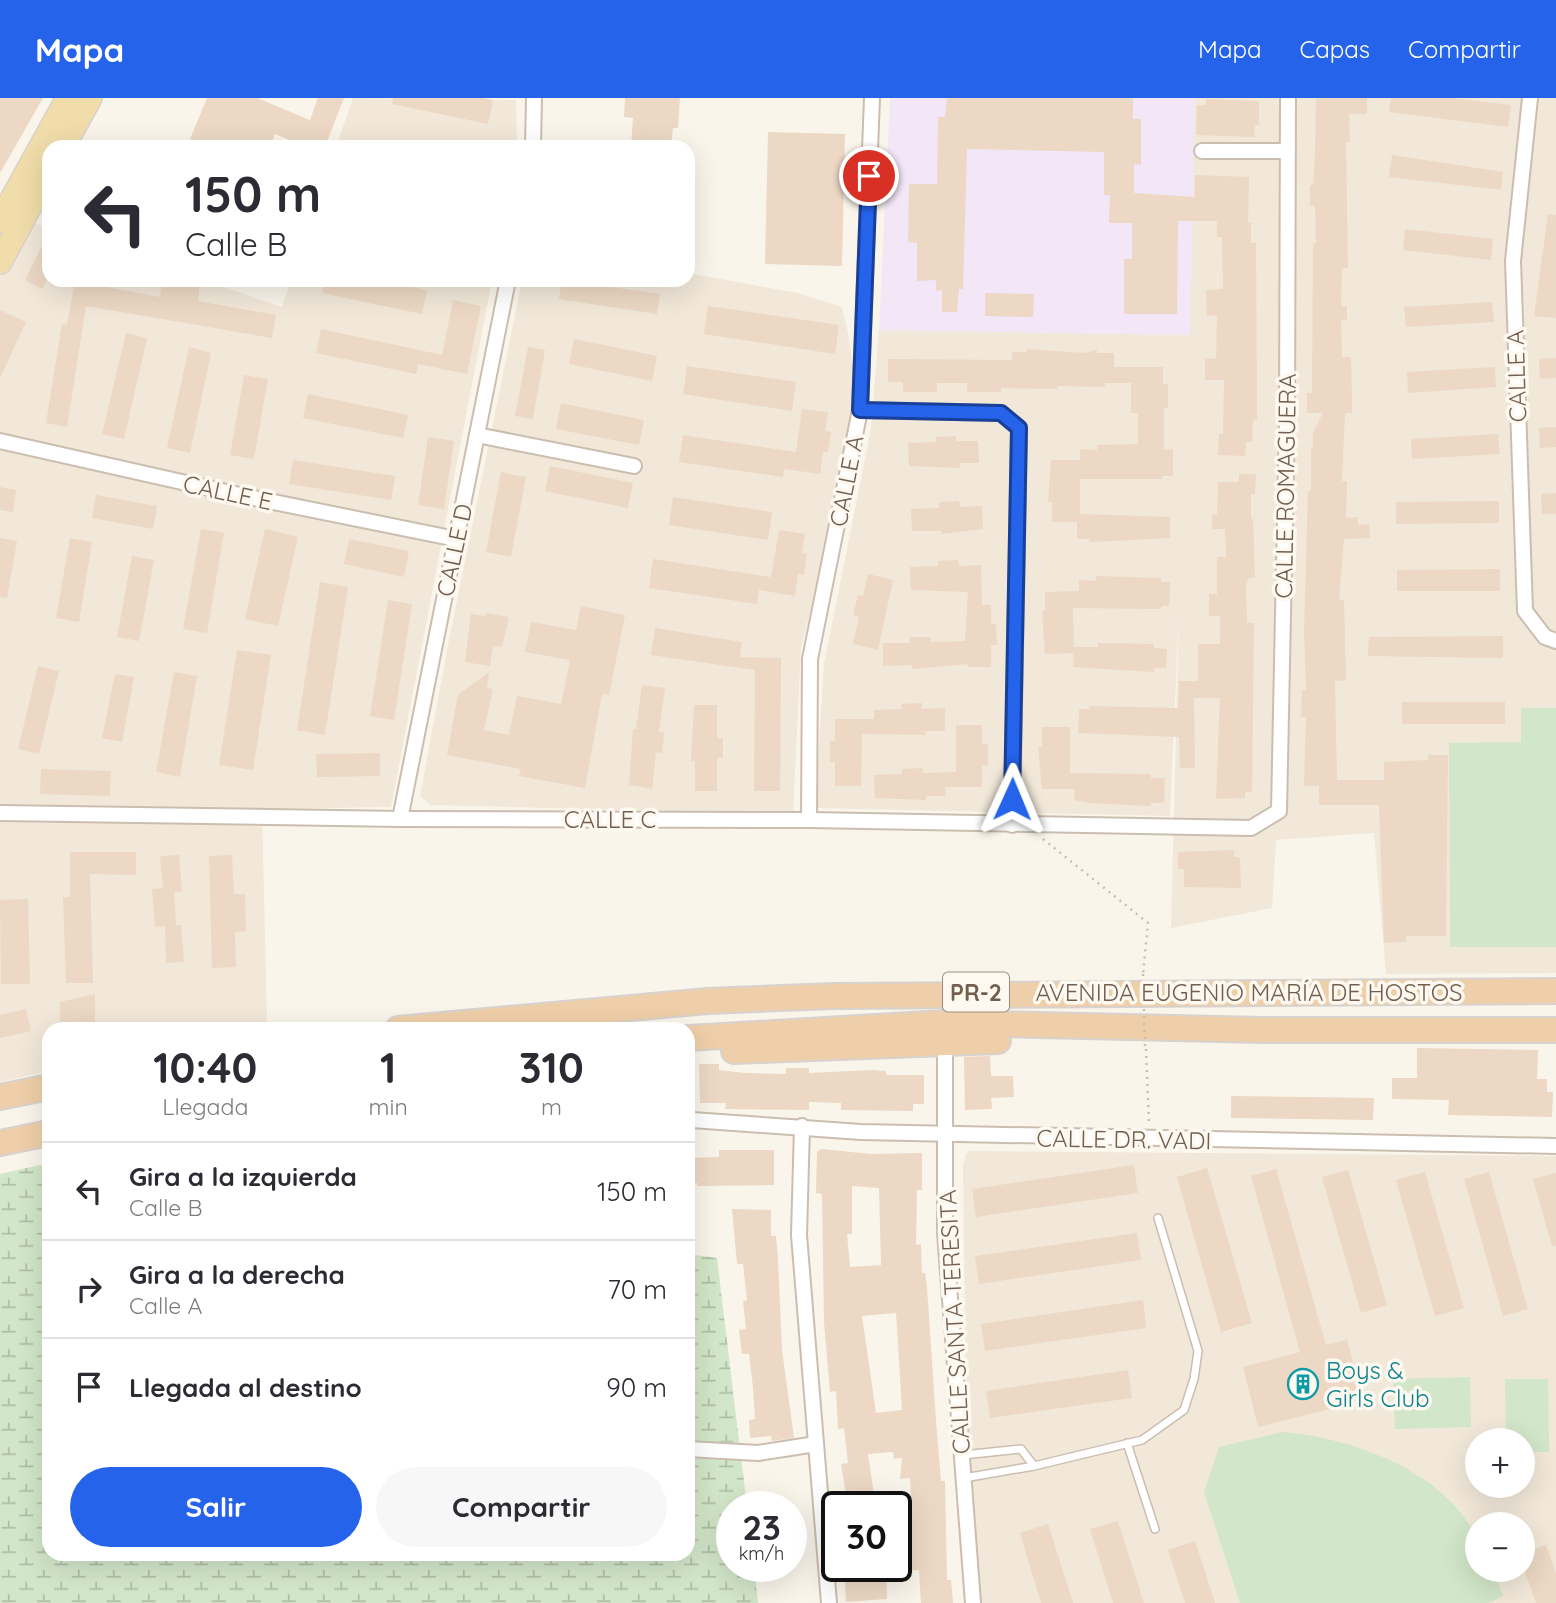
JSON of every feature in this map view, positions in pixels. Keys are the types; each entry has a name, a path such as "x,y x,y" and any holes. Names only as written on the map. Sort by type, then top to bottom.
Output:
{"highway":[{"name":"AVENIDA EUGENIO MARÍA DE HOSTOS","path":"473,1022 708,1000 834,996 1556,991"},
{"name":"AVENIDA EUGENIO MARÍA DE HOSTOS","path":"695,1038 945,1023 1556,1030"},
{"path":"695,1052 945,1040 1027,1041 1129,1027"},
{"path":"0,1097 42,1088"},
{"path":"0,1143 42,1134"}],"main road":[{"path":"45,140 68,98"},
{"path":"66,140 90,98"},
{"path":"0,221 42,145"},
{"path":"0,262 42,185"}],"street":[{"path":"533,140 534,98"},
{"name":"CALLE A","path":"809,820 810,659 860,410 872,98"},
{"name":"CALLE ROMAGUERA","path":"1221,827 1251,828 1279,811 1287,418 1288,98"},
{"name":"CALLE A","path":"1530,98 1513,261 1525,611 1545,637 1556,641"},
{"path":"1202,151 1286,151"},
{"name":"CALLE D","path":"400,819 507,287"},
{"path":"860,410 1001,413 1019,428 1019,825"},
{"path":"477,435 634,467"},
{"name":"CALLE E","path":"0,441 244,496 456,538"},
{"name":"CALLE C","path":"0,813 400,819 809,820 1221,827"},
{"name":"CALLE SANTA TERESITA","path":"945,1040 945,1233 973,1603"},
{"name":"CALLE DR. VADI","path":"695,1121 946,1135 1556,1146"},
{"path":"802,1126 799,1235 829,1603"},
{"path":"695,1450 758,1453 816,1444"}],"lane":[{"path":"963,1478 1034,1466 1142,1440 1184,1410 1194,1378 1198,1351 1158,1218"},
{"path":"1127,1443 1155,1529"},
{"path":"962,1455 1021,1449 1034,1466"}],"path":[{"path":"1019,825 1148,923 1143,974 1149,1140"}],"shaded area":[{"path":"353,98 516,100 517,140 338,140"},
{"path":"890,98 1195,98 1190,335 879,330"},
{"path":"1194,98 1556,98 1556,973 1386,974 1374,833 1276,840 1272,908 1171,928 1179,611 1170,816 815,808 824,664 871,429 879,330 1187,335"},
{"path":"25,220 42,226 42,287 223,287 282,307 289,287 491,287 391,807 262,809 267,1022 42,1022 42,1073 0,1082 0,269"},
{"path":"695,274 798,293 842,307 860,410 801,648 793,814 430,805 420,796 521,287 695,287"},
{"path":"970,1151 1556,1156 1556,1603 980,1603 966,1425 963,1165 966,1154"}],"green space":[{"path":"1521,708 1556,708 1556,947 1450,947 1449,743 1521,742"},
{"path":"42,1165 42,1561 695,1561 695,1255 717,1258 745,1491 716,1491 716,1582 756,1582 758,1603 0,1603 0,1174"},
{"path":"1470,1377 1471,1427 1395,1429 1393,1379"},
{"path":"1505,1379 1548,1379 1549,1452 1535,1452 1535,1428 1506,1428"},
{"path":"1282,1432 1337,1441 1393,1462 1442,1493 1465,1519 1465,1582 1498,1582 1503,1596 1488,1603 1240,1603 1204,1492 1219,1447"}],"building":[{"path":"0,98 43,98 0,173"},
{"path":"207,98 257,98 310,120 318,98 344,98 328,140 289,140 275,134 273,140 190,139"},
{"path":"393,98 493,100 488,124 392,104"},
{"path":"625,98 680,98 678,128 673,128 672,140 631,140 633,118 624,117"},
{"path":"947,98 1133,98 1133,119 1141,119 1141,165 1134,164 1134,193 1195,197 1195,175 1249,177 1248,223 1251,223 1251,243 1256,243 1257,420 1253,419 1252,442 1246,442 1245,456 1218,455 1219,434 1223,434 1224,380 1205,380 1205,358 1216,359 1217,315 1207,316 1206,290 1223,289 1222,237 1217,237 1217,221 1178,221 1177,314 1124,314 1124,259 1132,259 1132,223 1109,223 1110,195 1104,195 1104,152 967,149 963,289 959,289 957,312 942,312 942,290 936,291 936,280 917,281 917,243 908,242 909,184 937,184 938,117 945,117"},
{"path":"1316,98 1367,98 1367,114 1349,114 1350,142 1346,142 1348,268 1342,268 1341,306 1347,306 1347,320 1341,320 1342,357 1351,357 1352,413 1345,413 1342,481 1347,481 1346,518 1358,517 1358,525 1369,524 1370,538 1344,539 1339,600 1344,600 1346,680 1335,681 1337,780 1384,780 1384,762 1428,760 1428,755 1448,755 1446,936 1406,936 1406,942 1384,943 1379,805 1319,805 1319,786 1304,786 1306,717 1301,717 1302,690 1306,690 1304,631 1308,491 1311,491 1313,433 1323,413 1307,413 1307,393 1312,393 1313,243 1316,243 1315,206 1310,206 1310,185 1313,185 1315,156"},
{"path":"1391,98 1452,98 1511,105 1508,127 1389,112"},
{"path":"1206,99 1259,101 1259,125 1255,125 1254,137 1196,135 1197,105 1206,105"},
{"path":"768,132 845,134 842,266 765,264"},
{"path":"1392,155 1503,172 1501,190 1389,177"},
{"path":"1548,214 1556,215 1556,318 1534,316"},
{"path":"1405,229 1493,239 1491,260 1403,250"},
{"path":"42,245 43,287 42,289 25,280"},
{"path":"74,287 107,287 160,297 161,287 199,287 198,301 276,315 272,338 86,306 67,427 46,423 62,324 67,325"},
{"path":"323,287 413,287 427,290 422,314 322,293"},
{"path":"561,287 611,287 660,294 657,314 559,299"},
{"path":"985,293 1034,294 1033,317 985,316"},
{"path":"453,300 481,306 467,374 418,364 416,374 316,353 321,329 442,355"},
{"path":"1492,302 1494,322 1406,327 1404,307"},
{"path":"708,306 839,325 835,354 704,334"},
{"path":"0,310 26,322 0,378"},
{"path":"126,333 147,338 124,439 102,434"},
{"path":"574,339 657,356 652,381 569,364"},
{"path":"189,347 211,353 190,453 167,448"},
{"path":"528,347 545,350 533,419 515,416"},
{"path":"1027,349 1084,353 1097,350 1097,353 1114,353 1114,367 1163,367 1163,384 1168,384 1168,408 1164,408 1164,450 1173,449 1173,476 1162,476 1162,479 1080,479 1080,514 1170,517 1170,538 1090,542 1090,539 1077,539 1077,522 1052,522 1052,502 1048,502 1051,460 1080,460 1080,449 1097,450 1097,445 1138,444 1138,413 1131,413 1131,383 1105,383 1105,387 1001,388 1001,392 967,392 967,383 937,383 937,392 903,392 903,382 888,382 888,359 1012,360 1012,352 1027,352"},
{"path":"1556,358 1556,378 1540,379 1539,359"},
{"path":"687,366 796,382 792,411 683,394"},
{"path":"1495,367 1496,387 1408,393 1407,372"},
{"path":"244,375 268,379 254,459 230,455"},
{"path":"308,394 408,415 403,438 303,418"},
{"path":"561,403 644,420 639,445 556,429"},
{"path":"802,409 828,412 825,431 831,432 828,452 823,452 820,474 784,469 783,477 679,462 683,435 796,452"},
{"path":"1556,427 1556,447 1540,448 1539,428"},
{"path":"1498,434 1500,454 1412,459 1411,439"},
{"path":"956,436 956,441 978,441 979,463 960,463 960,468 909,466 908,443 936,442 936,437"},
{"path":"428,437 454,441 444,509 418,505"},
{"path":"293,460 395,476 391,500 289,484"},
{"path":"550,466 633,483 628,508 545,491"},
{"path":"501,472 526,477 511,557 486,552"},
{"path":"1239,474 1256,474 1255,494 1251,494 1255,578 1249,578 1246,584 1247,623 1254,623 1252,792 1245,792 1245,798 1216,799 1220,698 1194,698 1195,768 1180,768 1179,737 1078,733 1079,709 1090,709 1090,706 1178,708 1179,681 1198,681 1198,644 1220,644 1220,616 1209,616 1209,594 1217,594 1217,557 1226,557 1225,529 1212,529 1212,515 1217,515 1218,482 1239,482"},
{"path":"0,487 16,490 13,512 0,510"},
{"path":"1556,493 1556,514 1542,514 1541,494"},
{"path":"96,495 157,506 153,529 92,518"},
{"path":"673,497 772,512 768,540 669,525"},
{"path":"959,501 960,507 982,506 983,529 941,534 941,531 912,531 911,509 939,508 939,502"},
{"path":"1499,501 1499,523 1396,524 1396,502"},
{"path":"201,529 224,533 207,633 183,629"},
{"path":"265,529 298,537 278,626 245,619"},
{"path":"779,530 805,534 802,553 807,554 804,575 798,574 795,596 759,590 757,604 649,588 653,559 771,577"},
{"path":"0,538 17,541 7,598 0,597"},
{"path":"70,538 92,542 79,622 56,618"},
{"path":"349,539 409,551 404,577 344,564"},
{"path":"132,556 154,560 139,641 117,637"},
{"path":"958,560 959,566 981,565 982,605 991,605 991,624 996,624 997,645 991,645 991,667 968,667 968,664 912,669 912,665 883,666 883,643 910,643 910,637 931,637 931,642 965,641 968,592 911,590 910,567 938,566 938,561"},
{"path":"1500,569 1500,591 1397,591 1397,570"},
{"path":"868,574 893,580 878,650 853,644 859,617 853,615 858,595 863,596"},
{"path":"1096,576 1161,578 1161,582 1170,582 1169,606 1161,606 1161,609 1073,608 1074,653 1045,654 1042,611 1045,611 1045,592 1079,591 1079,580 1096,581"},
{"path":"320,582 348,587 325,735 297,730"},
{"path":"388,600 412,604 394,720 370,716"},
{"path":"581,606 625,615 609,695 602,694 585,788 519,776 521,769 447,755 458,695 489,672 487,688 493,689 484,730 509,735 517,696 561,704 570,660 525,652 531,622 576,630"},
{"path":"486,613 509,617 502,647 493,646 490,666 465,662 471,614 485,616"},
{"path":"655,628 742,642 740,657 781,658 780,791 754,791 755,670 651,655"},
{"path":"1503,636 1503,658 1368,656 1369,637"},
{"path":"1098,643 1154,644 1154,648 1167,649 1166,668 1154,668 1154,672 1073,667 1074,647 1098,647"},
{"path":"237,650 271,655 253,770 219,765"},
{"path":"38,666 59,671 39,754 18,749"},
{"path":"174,672 197,676 180,777 156,772"},
{"path":"115,674 134,677 122,742 102,738"},
{"path":"642,685 665,688 659,732 664,733 662,753 656,752 652,789 629,785 633,729 636,729"},
{"path":"1402,702 1505,702 1505,724 1402,724"},
{"path":"922,703 922,709 945,708 945,731 925,731 926,735 862,734 861,786 835,786 835,762 830,762 830,741 835,741 835,719 874,719 874,710 902,709 901,704"},
{"path":"694,705 717,705 717,738 723,738 723,758 717,758 717,791 695,791 695,761 691,761"},
{"path":"956,725 982,725 982,744 988,744 988,765 982,765 982,787 945,787 946,796 926,796 926,800 875,798 874,775 902,774 902,769 923,768 923,773 956,772"},
{"path":"1042,727 1070,727 1070,773 1151,774 1151,778 1165,778 1164,803 1151,803 1151,806 1091,803 1074,800 1075,789 1042,789 1038,747 1042,747"},
{"path":"380,753 380,776 317,777 316,754"},
{"path":"41,769 111,771 110,796 40,794"},
{"path":"1234,850 1234,857 1240,857 1241,888 1184,887 1184,869 1178,869 1178,852"},
{"path":"70,852 136,852 136,875 90,874 93,983 66,983 63,897 70,897"},
{"path":"179,855 182,892 174,892 176,925 181,925 184,962 166,963 165,926 155,927 152,889 163,888 160,856"},
{"path":"232,855 234,894 245,894 246,931 235,932 236,967 212,968 209,856"},
{"path":"28,899 30,984 1,984 0,900"},
{"path":"95,994 95,1022 60,1022 60,1002"},
{"path":"26,1009 31,1031 0,1038 0,1015"},
{"path":"1417,1048 1538,1050 1537,1079 1547,1079 1547,1092 1553,1092 1552,1117 1448,1115 1449,1100 1392,1099 1392,1078 1417,1078"},
{"path":"990,1056 991,1076 1013,1076 1014,1097 991,1098 992,1109 965,1110 964,1057"},
{"path":"699,1064 719,1064 719,1070 745,1073 786,1074 786,1068 809,1068 809,1073 873,1070 886,1071 886,1075 924,1075 924,1104 913,1104 913,1111 841,1110 841,1103 809,1102 809,1110 725,1109 726,1103 700,1103"},
{"path":"1231,1096 1374,1098 1373,1120 1231,1118"},
{"path":"821,1149 871,1154 922,1153 922,1190 917,1190 916,1245 921,1244 922,1273 925,1273 927,1287 941,1481 945,1481 947,1580 951,1580 953,1603 921,1603 919,1570 912,1571 912,1491 910,1478 900,1479 902,1458 894,1459 893,1452 868,1454 874,1491 845,1491 841,1464 848,1463 844,1428 838,1429 836,1391 830,1392 824,1322 822,1194 816,1193 817,1152","holes":["852,1186 879,1188 881,1265 850,1267 847,1234 852,1234","896,1313 902,1410 876,1413 862,1316"]},
{"path":"719,1150 774,1150 774,1185 697,1186 695,1158 719,1157"},
{"path":"1134,1165 1138,1193 976,1217 972,1189"},
{"path":"1207,1168 1252,1323 1221,1332 1177,1177"},
{"path":"1276,1169 1326,1345 1347,1340 1363,1401 1258,1427 1243,1367 1300,1352 1251,1176"},
{"path":"1348,1170 1387,1305 1361,1313 1322,1177"},
{"path":"1425,1172 1464,1308 1435,1316 1396,1180"},
{"path":"1489,1172 1528,1309 1503,1316 1464,1179"},
{"path":"1556,1173 1556,1246 1552,1246 1533,1179"},
{"path":"732,1209 771,1210 771,1236 776,1236 778,1260 782,1350 794,1438 772,1441 771,1436 750,1438 749,1420 755,1419 753,1388 749,1354 742,1354 739,1330 746,1329 743,1301 747,1300 743,1264 737,1264"},
{"path":"1137,1233 1141,1260 979,1284 975,1256"},
{"path":"1143,1300 1146,1328 985,1351 981,1324"},
{"path":"1128,1370 1132,1398 990,1418 986,1391"},
{"path":"1118,1521 1144,1603 1113,1603 1090,1529"},
{"path":"1048,1524 1073,1603 1041,1603 1020,1533"},
{"path":"1195,1541 1215,1603 1185,1603 1168,1550"},
{"path":"1546,1545 1556,1574 1556,1603 1536,1603 1528,1582 1535,1582 1535,1549"},
{"path":"845,1582 886,1582 887,1599 846,1602"}],"place":[{"name":"Boys & Girls Club","path":"1303,1384"}],"route":[{"path":"869,176 860,410 1001,413 1019,428 1012,799"}]}
